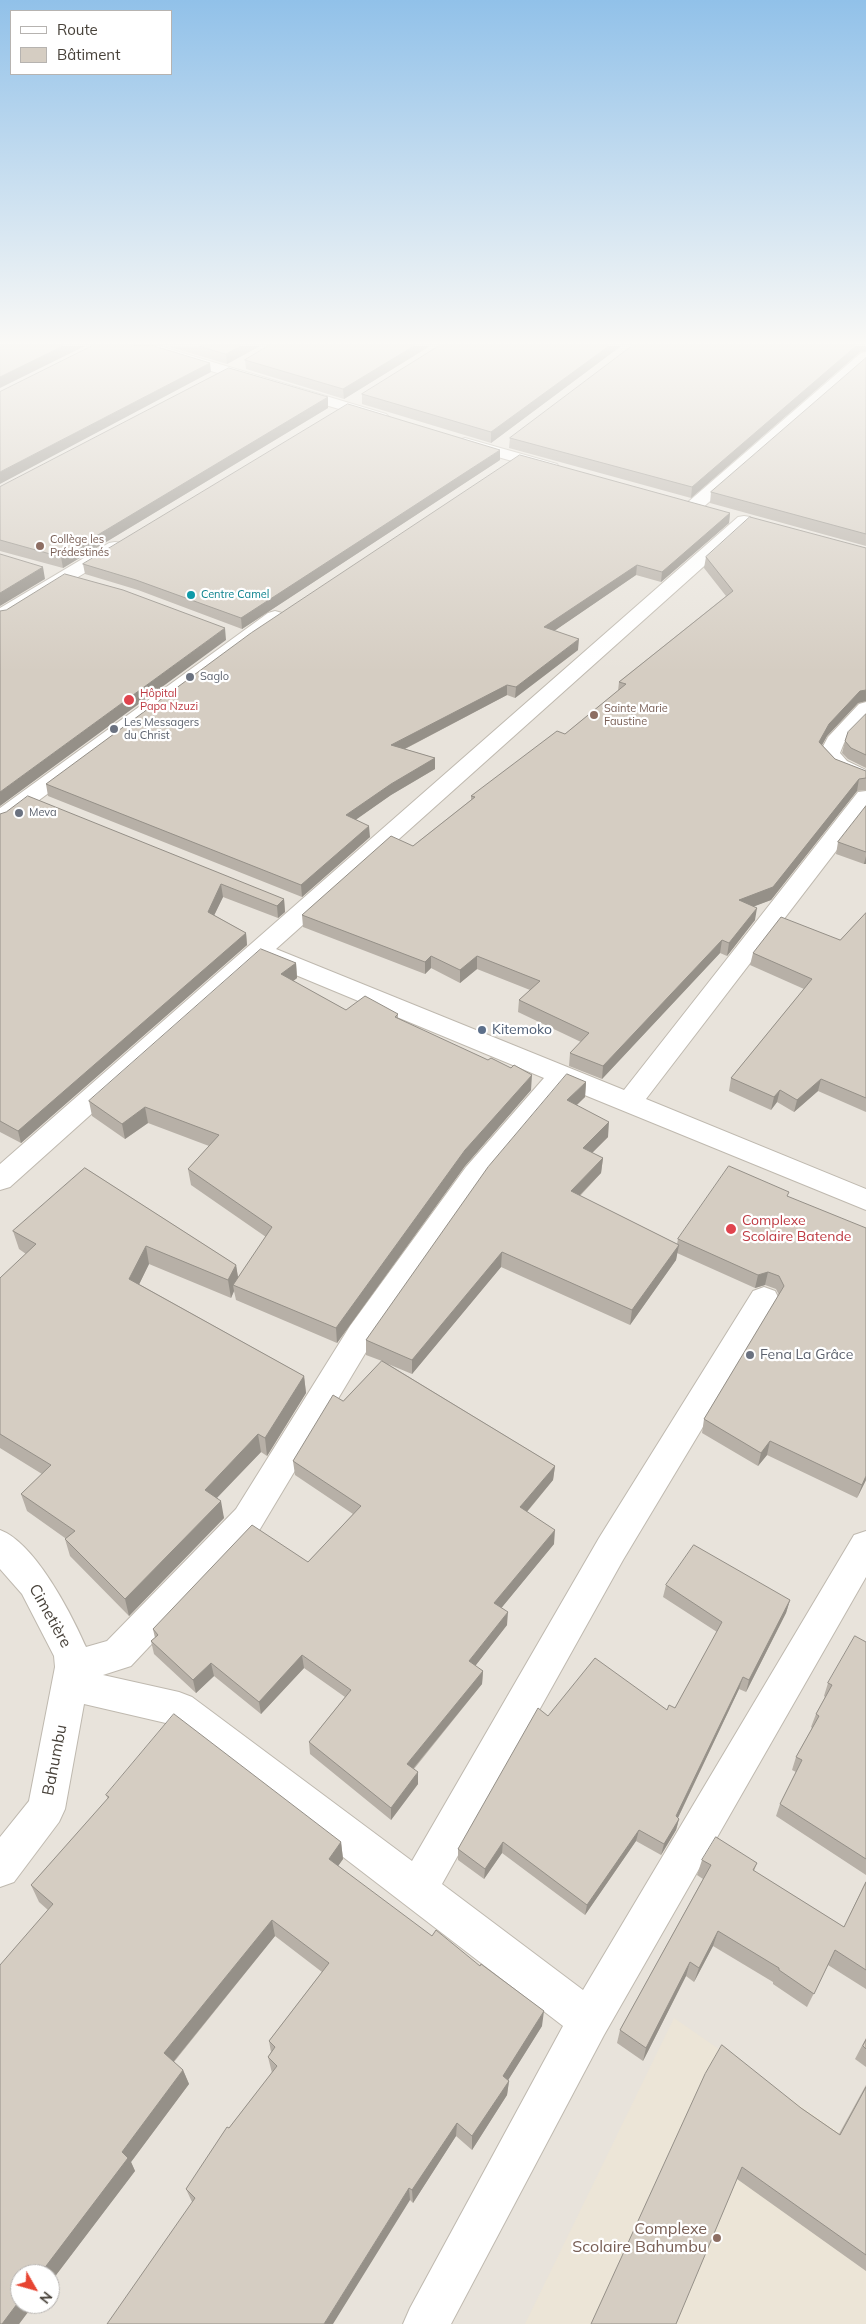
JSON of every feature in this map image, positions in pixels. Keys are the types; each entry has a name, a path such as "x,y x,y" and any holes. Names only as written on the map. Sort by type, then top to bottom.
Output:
{"street":[{"path":"484,454 496,460 516,458 563,470"},
{"path":"496,460 500,454"},
{"path":"694,506 753,454"},
{"path":"675,501 710,511"},
{"path":"0,1180 258,951 296,905 744,521"},
{"path":"0,616 125,540"},
{"path":"47,571 85,582"},
{"path":"0,818 235,635 294,605"},
{"path":"866,708 835,741 829,754 840,765 866,778"},
{"path":"27,797 55,808"},
{"path":"629,1102 866,797"},
{"path":"258,951 866,1200"},
{"path":"561,1075 476,1174 361,1334 248,1519 118,1654 73,1667 89,1689 179,1710 418,1888 589,2020"},
{"path":"418,1888 611,1550 764,1299"},
{"name":"Cimetière","path":"0,1545 34,1583 72,1654 73,1667"},
{"path":"426,2324 589,2020 866,1546"},
{"name":"Bahumbu","path":"0,1868 46,1809 73,1667"}],"shaded area":[{"path":"0,454 866,454 866,2324 0,2324"},
{"name":"Complexe Scolaire Bahumbu","path":"674,2018 866,2151 866,2324 525,2324"}],"building":[{"path":"0,454 34,454 0,472"},
{"path":"63,454 232,454 61,557 0,540 0,487"},
{"path":"264,454 493,454 241,618 136,580 83,564"},
{"path":"571,454 730,454 692,487"},
{"path":"754,454 866,454 866,534 711,492"},
{"path":"520,455 730,513 662,572 637,565 544,627 579,639 516,687 507,685 391,745 435,758 391,784 346,815 369,826 301,885 46,784 251,633"},
{"path":"750,517 866,548 866,690 860,691 829,724 819,742 835,759 866,771 866,778 859,779 773,887 739,900 757,908 729,943 722,940 603,1066 570,1053 589,1033 519,1000 540,981 477,956 460,970 431,956 425,962 302,915 391,836 413,846 475,797 471,796 557,731 565,734 626,684 619,682 733,591 706,557"},
{"path":"0,554 43,567 0,593"},
{"path":"65,574 123,590 225,628 0,792 0,611 6,610"},
{"path":"866,714 866,755 851,748 845,741 848,732"},
{"path":"28,796 284,899 277,906 221,884 208,912 246,933 18,1131 0,1121 0,814 6,812"},
{"path":"866,806 866,852 838,842"},
{"path":"866,913 866,1098 821,1079 797,1100 780,1090 774,1097 731,1078 812,979 753,953 781,917 840,940"},
{"path":"261,949 296,963 281,974 346,1010 365,996 398,1014 395,1017 488,1060 491,1058 511,1068 514,1065 532,1075 465,1150 336,1328 233,1285 272,1227 188,1169 219,1135 145,1107 122,1124 89,1101"},
{"path":"567,1074 586,1082 567,1100 609,1122 583,1148 603,1158 571,1191 679,1245 632,1310 502,1252 412,1360 366,1340 488,1167"},
{"path":"729,1166 789,1192 787,1196 866,1228 866,1476 862,1485 770,1441 761,1453 704,1419 784,1286 779,1276 768,1272 758,1275 678,1239"},
{"path":"85,1168 236,1265 228,1280 146,1246 129,1279 304,1376 265,1438 258,1434 205,1490 221,1501 125,1599 65,1539 75,1531 21,1494 51,1465 0,1434 0,1278 36,1244 13,1231"},
{"path":"382,1361 555,1466 520,1507 555,1530 494,1603 508,1612 469,1661 483,1671 407,1764 418,1772 391,1808 309,1742 351,1690 302,1655 259,1702 211,1663 193,1680 151,1641 158,1635 153,1629 252,1525 308,1562 361,1506 293,1461 333,1395 343,1401"},
{"path":"694,1545 790,1600 749,1680 743,1677 676,1816 679,1819 664,1844 639,1830 587,1905 503,1842 485,1869 458,1849 538,1708 548,1716 595,1658 667,1710 669,1705 675,1708 722,1622 666,1585"},
{"path":"855,1636 866,1642 866,1859 780,1804 802,1760 796,1757 819,1716 816,1714 832,1685 828,1683"},
{"path":"174,1714 341,1842 329,1859 432,1936 436,1930 480,1966 481,1964 544,2011 503,2076 509,2081 472,2136 457,2123 412,2190 409,2188 324,2324 107,2324 195,2198 186,2189 227,2127 229,2128 277,2066 268,2057 275,2047 269,2041 329,1963 272,1920 164,2053 183,2070 122,2152 128,2158 48,2264 10,2264 10,2313 0,2324 0,1965 53,1904 31,1885 109,1797 106,1795"},
{"path":"716,1837 757,1863 753,1870 844,1927 866,1882 866,1970 835,1950 814,1994 779,1970 779,1968 718,1931 699,1968 690,1962 646,2048 620,2030 711,1865 702,1860"},
{"path":"722,2045 801,2108 840,2135 866,2087 866,2255 742,2167 676,2324 591,2324 705,2074"}],"place":[{"name":"Collège les Prédestinés","path":"40,546"},
{"name":"Centre Camel","path":"191,595"},
{"name":"Saglo","path":"190,677"},
{"name":"Hôpital Papa Nzuzi","path":"129,700"},
{"name":"Sainte Marie Faustine","path":"594,715"},
{"name":"Les Messagers du Christ","path":"114,729"},
{"name":"Meva","path":"19,813"},
{"name":"Kitemoko","path":"482,1030"},
{"name":"Complexe Scolaire Batende","path":"731,1229"},
{"name":"Fena La Grâce","path":"750,1355"},
{"name":"Complexe Scolaire Bahumbu","path":"717,2238"}]}
